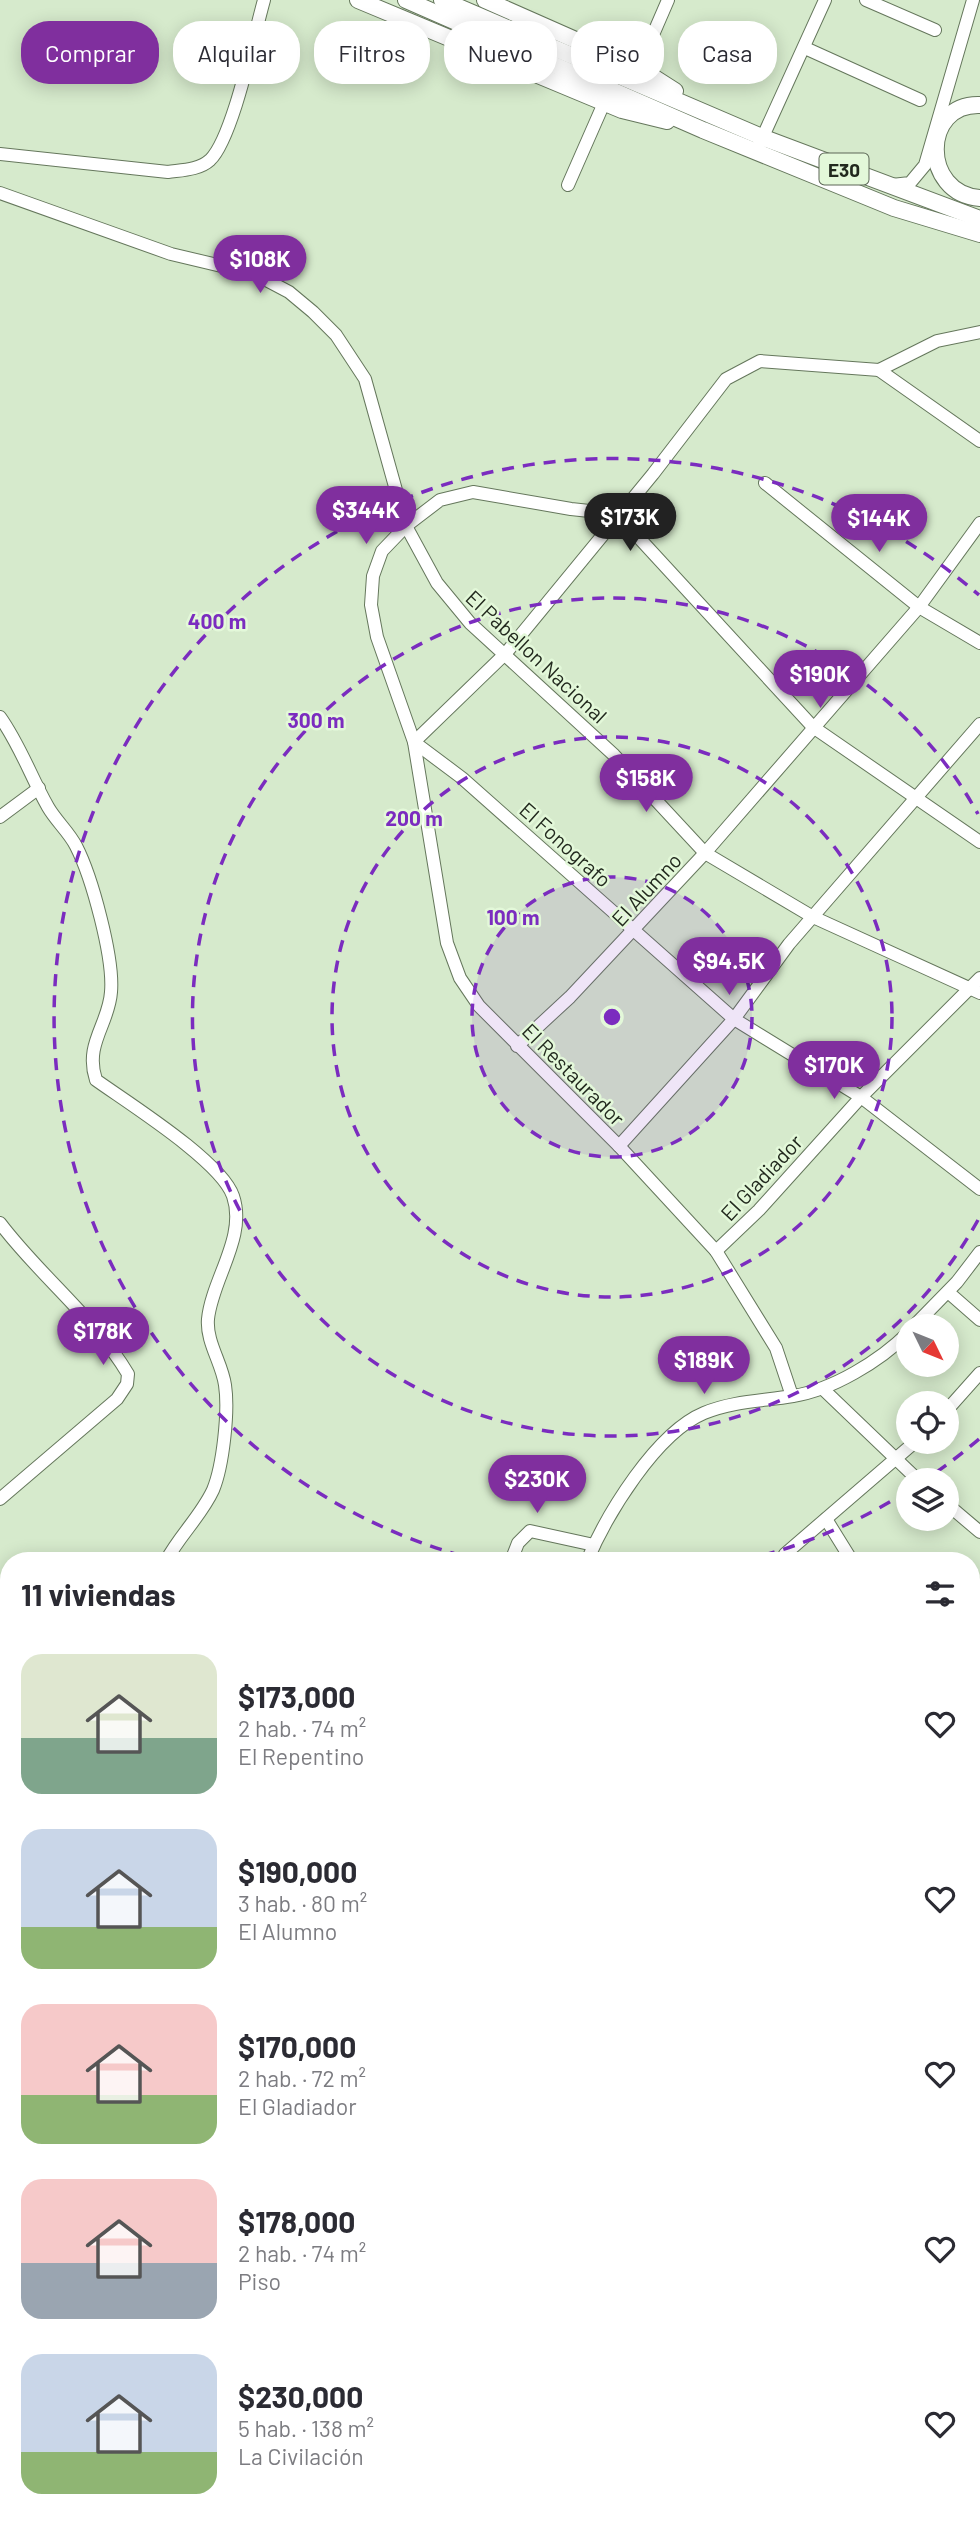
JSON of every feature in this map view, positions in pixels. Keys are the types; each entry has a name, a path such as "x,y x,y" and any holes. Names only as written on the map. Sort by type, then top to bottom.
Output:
{"main road":[{"path":"358,0 604,103 630,89 511,5 485,0"},
{"name":"E30","path":"406,0 630,89 710,114 760,145 920,218 980,234"},
{"name":"E30","path":"442,0 630,89 703,130 760,145 980,219"},
{"path":"980,105 957,110 937,130 938,164 946,181 960,194 980,198"},
{"path":"920,218 980,244"}],"street":[{"path":"0,154 168,172 194,169 208,162 224,139 264,0"},
{"path":"630,89 668,0"},
{"path":"760,145 825,0"},
{"path":"866,0 935,30"},
{"path":"881,184 910,183 925,165 973,0"},
{"path":"805,48 920,100"},
{"path":"568,185 604,103"},
{"name":"El Pabellon Nacional","path":"0,193 171,254 255,274 289,292 336,335 365,379 406,526 449,600 614,755 705,853 813,917 977,986"},
{"path":"414,742 506,653 617,514 653,474 726,379 760,362 880,370 937,341 980,332"},
{"path":"880,370 980,442"},
{"path":"765,483 919,607 980,643"},
{"name":"El Restaurador","path":"617,514 473,492 440,500 406,526 382,551 373,576 372,605 377,637 414,742 447,943 460,978 479,1006 619,1146 716,1251 771,1338 792,1396"},
{"path":"617,514 813,727 980,842"},
{"name":"El Alumno","path":"517,1046 634,930 705,853 919,607 980,523"},
{"path":"0,717 19,744 39,788 76,846 94,900 107,950 111,993 94,1049 92,1066 96,1080 199,1156 220,1175 233,1196 232,1238 226,1262 214,1288 208,1321 225,1383 220,1465 213,1490 172,1552"},
{"path":"619,1146 734,1019 856,865 917,800 980,724"},
{"name":"El Fonografo","path":"414,742 463,778 734,1019 860,1097 980,1189"},
{"path":"0,817 39,788"},
{"name":"El Gladiador","path":"716,1251 759,1210 860,1097 977,986"},
{"path":"0,1223 27,1259 88,1319 128,1374 127,1384 117,1399 0,1499"},
{"path":"926,1314 948,1292 980,1252"},
{"path":"948,1292 980,1320"},
{"path":"591,1552 631,1481 683,1425 704,1413 742,1401 824,1390 896,1341"},
{"path":"959,1397 980,1373"},
{"path":"824,1390 903,1468"},
{"path":"787,1552 904,1454"},
{"path":"959,1514 980,1532"},
{"path":"826,1519 846,1552"},
{"path":"514,1552 518,1543 530,1531 594,1545"}]}
